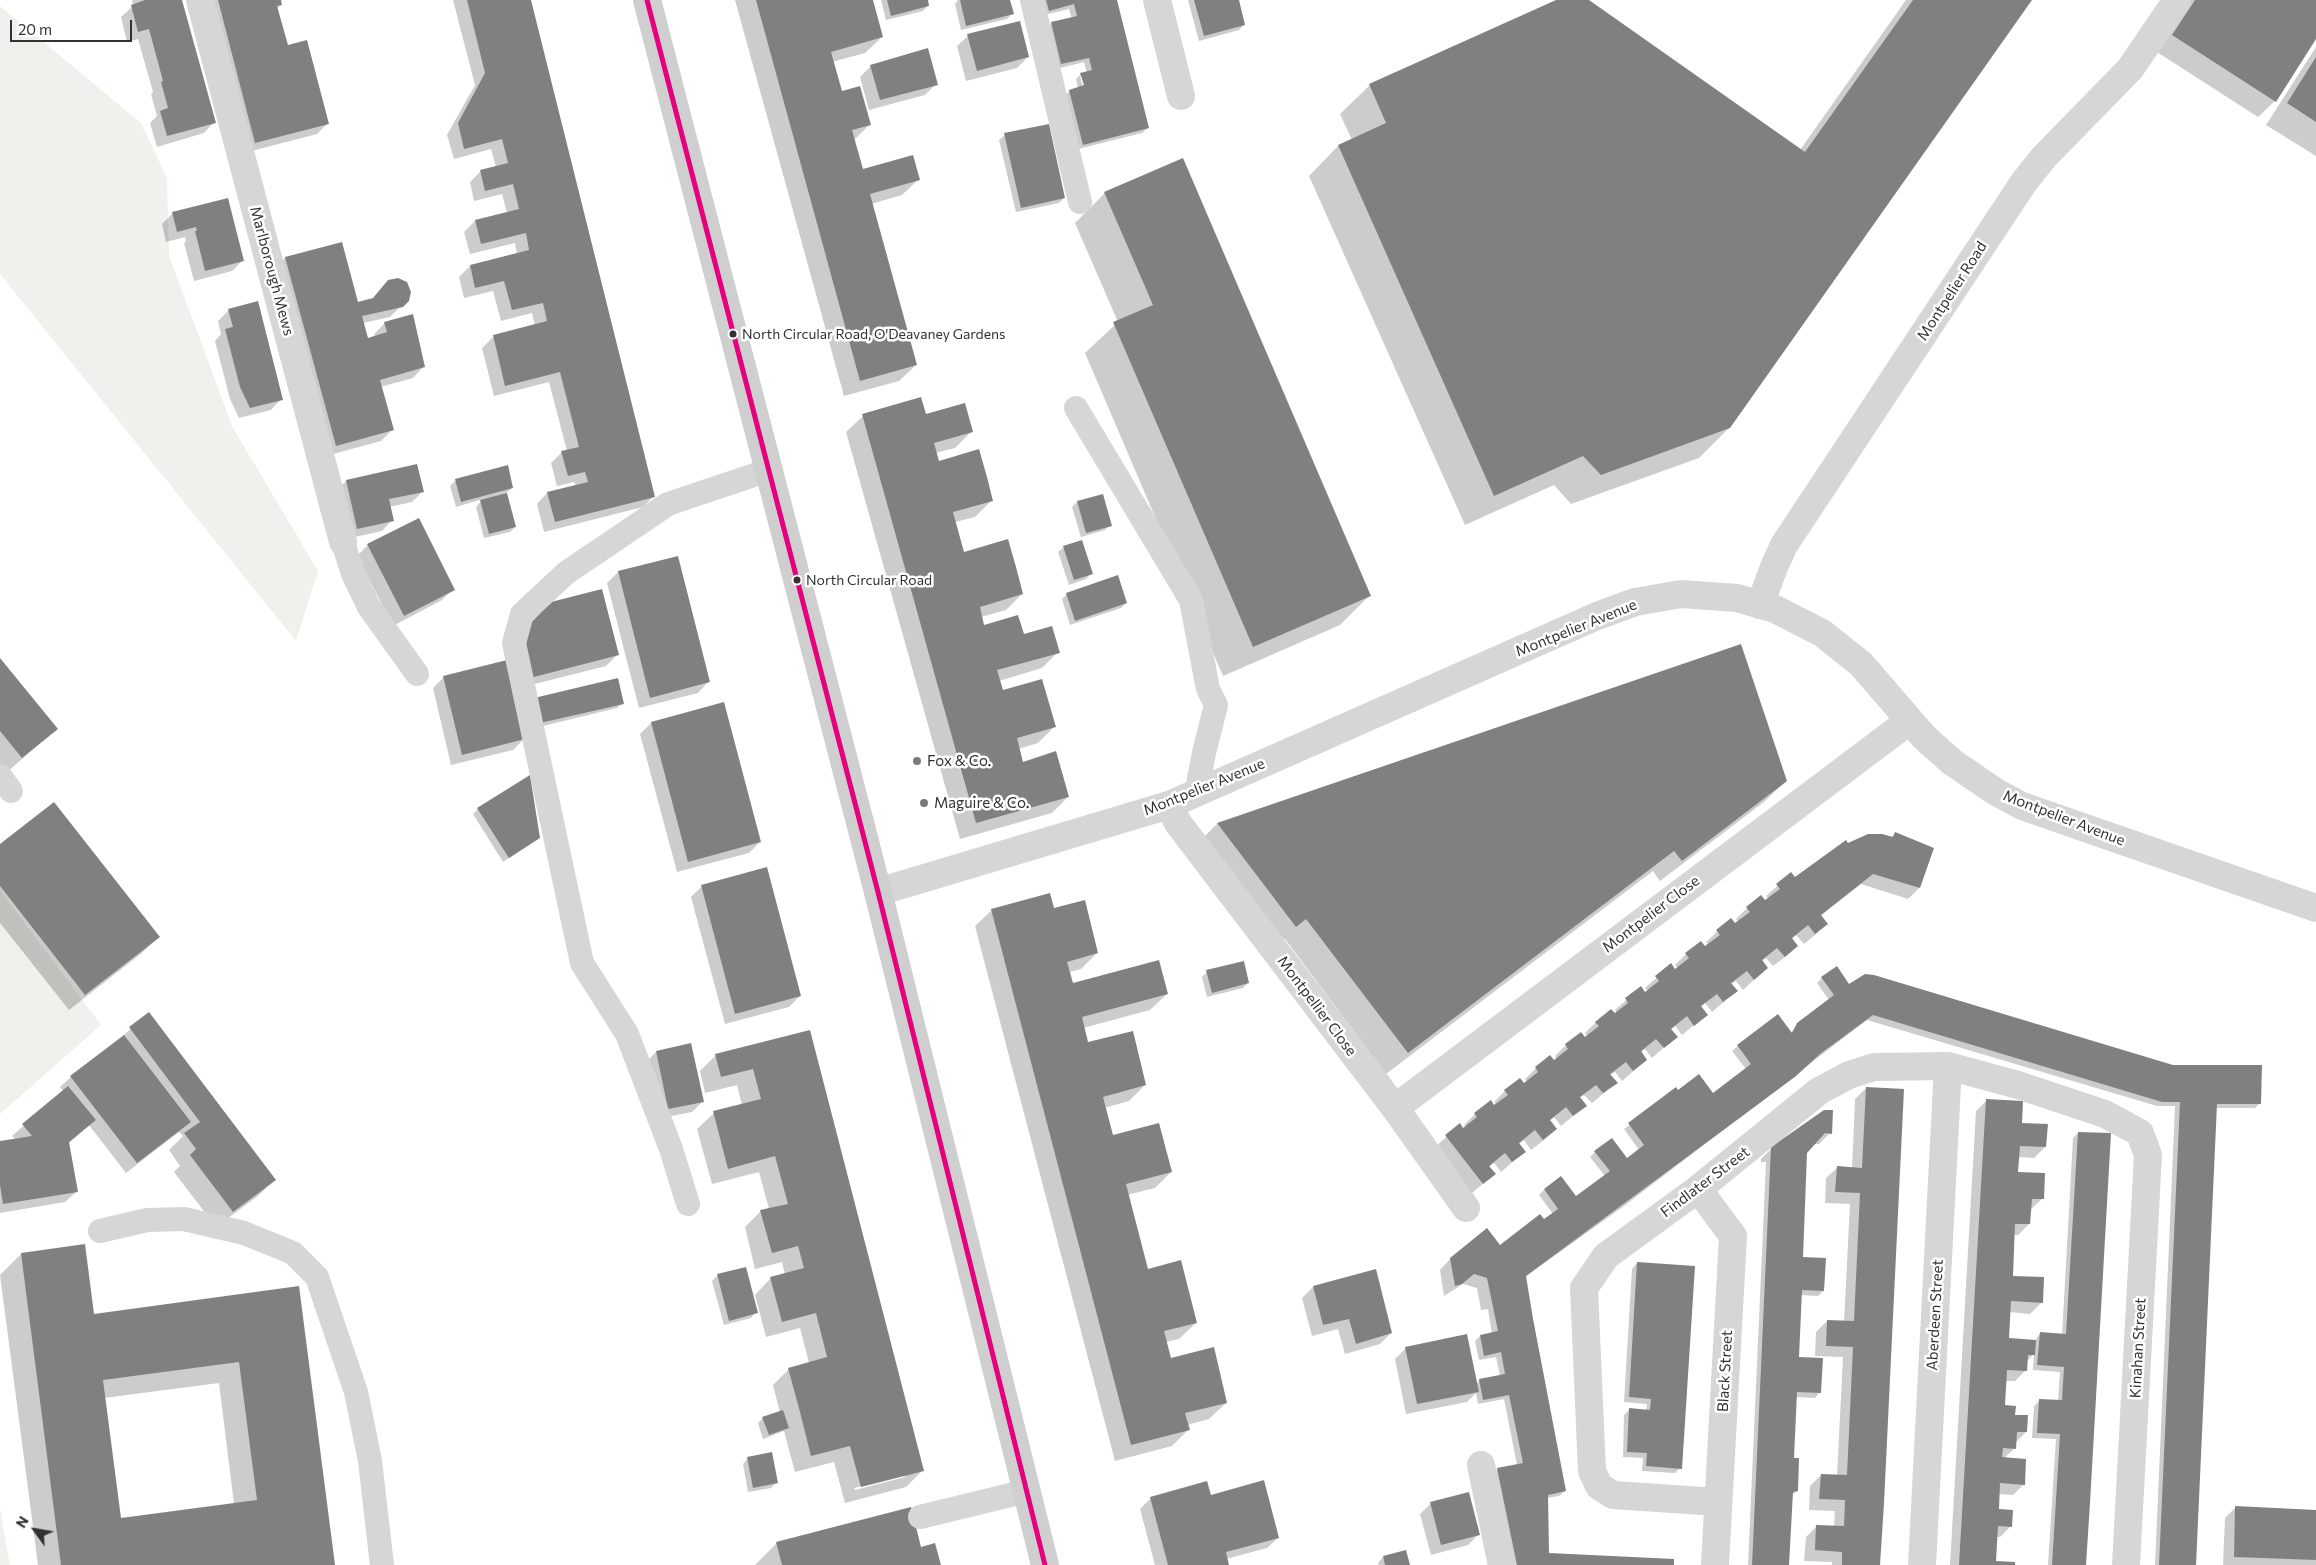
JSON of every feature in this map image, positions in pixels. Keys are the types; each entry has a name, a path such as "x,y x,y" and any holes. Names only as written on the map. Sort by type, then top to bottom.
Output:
{"main road":[{"path":"647,0 878,892 1045,1565"}],"street":[{"name":"Marlborough Mews","path":"200,0 343,542"},
{"path":"1157,0 1181,96"},
{"name":"Montpelier Road","path":"1760,605 1784,545 2024,182 2044,157 2130,69 2177,0"},
{"name":"Montpelier Avenue","path":"878,892 1168,805 1597,616 1636,602 1681,594 1737,598 1799,620 1840,646 1861,664 1909,720 1952,762 1989,788 2022,806 2316,908"},
{"name":"Montpelier Close","path":"1394,1108 1909,720"},
{"name":"Montpellier Close","path":"1168,805 1178,824 1394,1108 1466,1208"},
{"name":"Findlater Street","path":"1718,1502 1613,1494 1599,1486 1592,1472 1584,1288 1606,1256 1698,1189 1819,1091 1849,1074 1874,1067 1948,1066 2018,1085 2106,1114 2140,1134"},
{"name":"Aberdeen Street","path":"1922,1565 1948,1066"},
{"name":"Kinahan Street","path":"2126,1565 2148,1155 2140,1134"},
{"name":"Black Street","path":"1698,1189 1733,1236 1715,1565"},
{"path":"1482,1465 1502,1565"}],"lane":[{"path":"1032,0 1080,202"},
{"path":"1076,408 1191,600 1208,689 1216,705 1196,794"},
{"path":"688,1204 671,1149 627,1034 582,963 514,643 522,614 566,573 668,504 768,470"},
{"path":"343,542 353,574 369,607 417,674"},
{"path":"100,1231 147,1220 184,1219 244,1234 293,1253 317,1277 356,1392 370,1461 382,1565"},
{"path":"920,1517 1027,1491"}],"shaded area":[{"path":"0,6 141,123 167,178 169,256 233,428 318,571 296,641 0,274"},
{"path":"0,890 101,1025 0,1114"},
{"path":"0,1507 10,1565 0,1565"}],"building":[{"path":"145,0 182,0 216,123 167,136 160,111 168,108 149,29 138,32 131,5"},
{"path":"218,0 281,0 282,5 277,6 288,45 307,40 329,124 255,143"},
{"path":"467,0 531,0 655,497 555,522 547,492 588,482 585,472 568,476 561,451 579,447 560,372 505,386 493,335 547,321 543,303 512,310 504,281 475,288 470,265 529,250 526,233 481,244 475,220 519,209 513,184 485,191 480,170 508,163 502,139 464,149 458,123 485,73"},
{"path":"756,0 873,0 883,37 831,52 842,91 860,86 871,125 852,130 863,169 913,155 920,180 870,194 917,365 860,381"},
{"path":"887,0 928,0 929,6 891,16"},
{"path":"960,0 1010,0 1014,14 966,26"},
{"path":"1046,0 1117,0 1149,128 1083,145 1069,90 1084,85 1080,73 1092,70 1089,58 1061,64 1051,22 1077,16 1074,4 1049,11"},
{"path":"1194,0 1239,0 1245,25 1204,36"},
{"path":"1556,0 1589,0 1805,152 1913,0 2032,0 1730,428 1601,475 1583,456 1494,496 1338,145 1386,123 1369,84"},
{"path":"2195,0 2316,0 2316,39 2276,102 2172,35"},
{"path":"1020,21 1029,57 977,71 967,34"},
{"path":"928,48 938,85 880,100 870,65"},
{"path":"2316,57 2316,122 2287,103"},
{"path":"1049,124 1065,198 1021,208 1004,133"},
{"path":"1183,158 1371,596 1253,647 1113,322 1153,305 1104,192"},
{"path":"228,198 244,261 205,271 195,231 197,231 196,227 177,232 172,212"},
{"path":"342,242 358,302 373,298 388,280 398,278 407,282 411,292 409,301 403,307 362,316 368,338 387,332 384,322 413,314 425,367 380,380 394,430 336,446 285,257"},
{"path":"258,301 283,400 250,408 240,387 225,329 233,327 228,309"},
{"path":"921,397 926,414 965,403 973,432 934,443 939,461 979,449 987,477 993,501 953,512 964,552 1008,539 1016,567 1023,594 980,607 984,625 1018,615 1024,634 1052,626 1060,653 997,670 1003,690 1042,679 1056,727 1017,738 1023,762 1056,751 1069,797 976,823 862,414"},
{"path":"417,464 424,492 389,499 394,521 357,529 346,480"},
{"path":"508,465 513,488 461,502 455,479"},
{"path":"507,493 516,527 489,534 480,500"},
{"path":"1103,494 1112,526 1086,533 1077,501"},
{"path":"419,518 455,590 404,616 367,544"},
{"path":"1082,540 1093,574 1074,580 1063,546"},
{"path":"678,556 710,682 650,698 618,571"},
{"path":"1118,575 1127,603 1075,621 1066,593"},
{"path":"602,589 619,655 530,678 520,634 551,602"},
{"path":"1741,644 1787,781 1682,861 1674,851 1408,1053 1306,919 1296,927 1217,823"},
{"path":"0,658 58,729 22,758 0,731"},
{"path":"507,660 525,739 462,755 443,676"},
{"path":"618,678 624,704 540,723 534,698"},
{"path":"724,702 761,842 688,862 651,722"},
{"path":"530,775 540,838 509,858 477,808"},
{"path":"54,802 160,937 85,995 0,886 0,844"},
{"path":"1895,832 1934,848 1920,888 1873,874 1821,915 1828,924 1815,934 1808,925 1792,938 1798,946 1785,957 1777,948 1762,960 1768,968 1754,980 1747,971 1731,983 1738,991 1723,1002 1717,994 1701,1006 1708,1015 1694,1026 1687,1016 1671,1029 1678,1037 1664,1048 1656,1039 1641,1051 1647,1060 1633,1071 1626,1062 1610,1074 1618,1083 1603,1093 1596,1085 1580,1097 1587,1106 1573,1116 1566,1107 1550,1120 1557,1129 1543,1140 1535,1130 1519,1143 1526,1152 1512,1162 1505,1153 1489,1166 1496,1174 1483,1184 1445,1135 1460,1123 1463,1128 1477,1117 1474,1113 1491,1100 1494,1105 1508,1095 1504,1090 1520,1078 1524,1083 1538,1072 1535,1067 1550,1055 1554,1060 1568,1049 1565,1044 1581,1032 1585,1037 1599,1026 1595,1022 1611,1009 1615,1013 1628,1003 1625,998 1641,986 1645,992 1659,981 1655,976 1671,963 1675,969 1689,958 1685,953 1701,941 1705,946 1720,935 1716,930 1731,918 1735,923 1750,912 1746,907 1761,895 1765,900 1780,889 1776,884 1791,872 1795,877 1846,840 1848,843 1868,834 1882,834 1893,837"},
{"path":"767,867 801,996 735,1014 701,885"},
{"path":"1050,893 1054,908 1085,900 1098,953 1067,962 1073,983 1159,960 1168,994 1082,1017 1088,1042 1133,1031 1146,1085 1103,1097 1113,1135 1159,1123 1172,1172 1126,1184 1148,1269 1181,1260 1197,1323 1164,1331 1171,1358 1214,1347 1227,1403 1185,1413 1190,1430 1131,1445 991,909"},
{"path":"1244,961 1249,983 1212,993 1206,970"},
{"path":"1837,966 1849,984 1865,974 1874,975 2173,1065 2262,1065 2261,1104 2217,1104 2196,1565 2159,1565 2180,1102 2162,1102 1873,1015 1820,1054 1796,1076 1526,1276 1566,1491 1548,1495 1549,1553 1674,1559 1674,1565 1517,1565 1497,1468 1523,1463 1509,1395 1483,1400 1479,1379 1505,1374 1501,1352 1484,1356 1480,1335 1498,1331 1487,1278 1474,1274 1462,1284 1455,1286 1450,1258 1487,1228 1500,1245 1540,1214 1544,1219 1558,1209 1544,1189 1561,1176 1576,1196 1610,1171 1594,1151 1612,1138 1627,1158 1644,1145 1628,1123 1676,1087 1678,1090 1699,1074 1713,1093 1751,1064 1737,1045 1778,1014 1792,1033 1797,1023 1834,995 1821,977"},
{"path":"149,1012 276,1180 233,1212 190,1155 196,1149 184,1133 200,1122 129,1027"},
{"path":"810,1030 924,1471 861,1487 850,1446 811,1456 788,1368 827,1357 816,1313 782,1322 770,1277 804,1268 798,1246 772,1253 760,1210 788,1204 775,1156 728,1169 713,1111 761,1099 753,1069 721,1077 715,1054"},
{"path":"124,1035 191,1122 137,1163 70,1076"},
{"path":"691,1043 704,1102 668,1109 656,1051"},
{"path":"68,1086 96,1120 69,1142 78,1192 3,1204 0,1185 0,1141 32,1136 22,1124"},
{"path":"1866,1087 1904,1089 1884,1503 1880,1565 1842,1565 1842,1552 1815,1550 1816,1525 1844,1526 1845,1500 1819,1499 1821,1474 1847,1475 1853,1347 1826,1346 1827,1320 1854,1321 1860,1193 1835,1192 1837,1166 1862,1168"},
{"path":"1986,1099 2023,1101 2022,1123 2048,1124 2046,1147 2020,1146 2018,1172 2045,1173 2044,1199 2032,1199 2030,1224 2015,1224 2013,1276 2044,1277 2043,1303 2011,1301 2009,1338 2036,1340 2035,1355 2028,1355 2027,1371 2007,1370 2005,1405 2016,1406 2015,1415 2028,1415 2027,1432 2017,1432 2016,1449 2003,1448 2002,1457 2026,1459 2025,1485 2000,1483 1999,1509 2013,1510 2012,1527 1998,1526 1996,1561 2015,1562 2015,1565 1959,1565"},
{"path":"1824,1110 1833,1110 1832,1134 1825,1133 1807,1153 1803,1257 1826,1258 1824,1291 1802,1290 1799,1357 1823,1358 1821,1393 1797,1392 1794,1458 1799,1458 1798,1491 1793,1492 1789,1565 1752,1565 1771,1147"},
{"path":"2078,1132 2111,1133 2090,1503 2086,1565 2052,1565 2060,1434 2037,1433 2039,1399 2062,1400 2064,1367 2037,1365 2040,1332 2066,1334"},
{"path":"85,1244 94,1314 299,1286 335,1565 61,1565 21,1253","holes":["239,1362 257,1500 121,1518 103,1380"]},
{"path":"1637,1262 1695,1266 1682,1469 1646,1466 1647,1453 1627,1452 1629,1408 1650,1410 1651,1399 1629,1397"},
{"path":"746,1267 758,1313 729,1321 717,1274"},
{"path":"1376,1269 1392,1333 1356,1344 1349,1319 1323,1325 1313,1286"},
{"path":"1467,1334 1479,1392 1417,1404 1405,1347"},
{"path":"783,1410 789,1428 769,1435 762,1417"},
{"path":"772,1452 778,1483 753,1488 747,1457"},
{"path":"1264,1480 1279,1538 1226,1552 1229,1565 1168,1565 1150,1497 1207,1481 1211,1495"},
{"path":"1469,1492 1480,1535 1441,1545 1430,1502"},
{"path":"2235,1506 2316,1510 2316,1560 2234,1557"},
{"path":"911,1507 921,1547 935,1543 941,1565 782,1565 776,1542"},
{"path":"1406,1550 1410,1565 1385,1565 1383,1556"}],"transit line":[{"path":"647,0 878,892 1045,1565"}],"place":[{"name":"North Circular Road, O'Deavaney Gardens","path":"733,334"},
{"name":"North Circular Road","path":"797,580"},
{"name":"Fox & Co.","path":"917,761"},
{"name":"Maguire & Co.","path":"924,803"}]}
